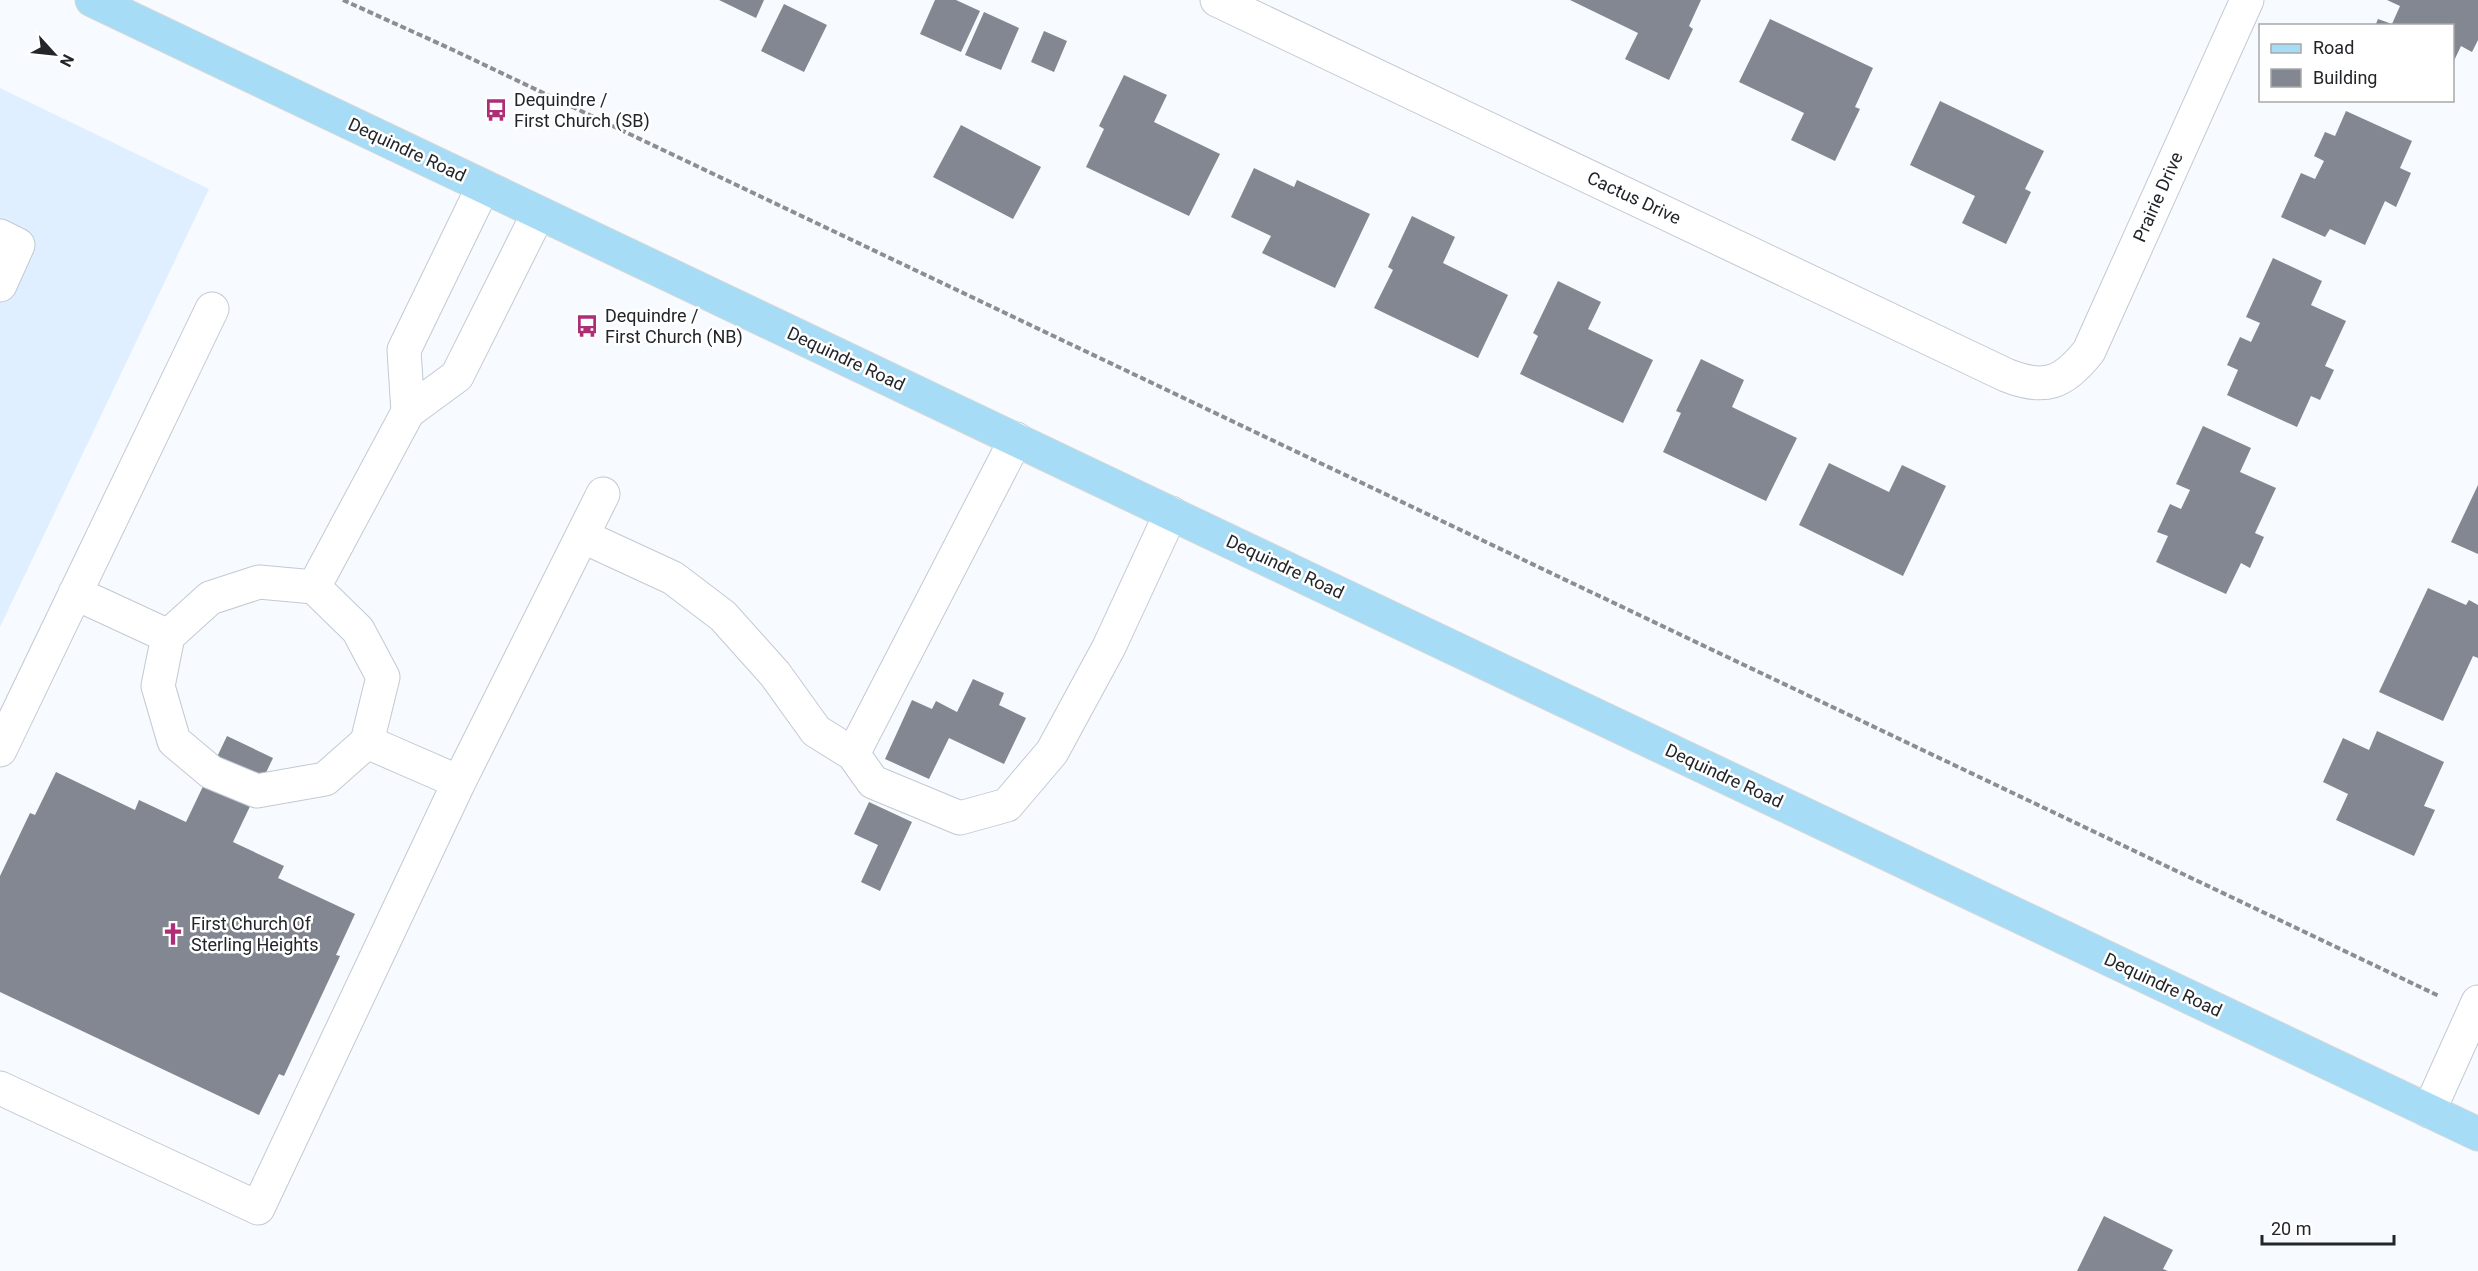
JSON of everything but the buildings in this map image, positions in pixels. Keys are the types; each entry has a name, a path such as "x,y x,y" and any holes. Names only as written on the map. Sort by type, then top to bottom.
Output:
{"main road":[{"name":"Dequindre Road","path":"92,0 538,214 2478,1134"}],"street":[{"name":"Cactus Drive","path":"1217,0 2006,375 2024,382 2054,382"},
{"name":"Prairie Drive","path":"2054,382 2075,368 2089,351 2247,0"},
{"path":"408,412 404,351 483,187"},
{"path":"315,587 408,412 457,376 538,214"},
{"path":"0,236 18,245 0,285"},
{"path":"0,750 212,309"},
{"path":"852,754 1016,439"},
{"path":"0,1088 258,1208 459,782 603,494"},
{"path":"582,536 673,578 723,616 775,674 816,731 852,754 873,782 960,818 1007,806 1052,752 1109,646 1171,513"},
{"path":"259,582 315,587 358,630 382,677 367,742 325,779 257,791 211,772 174,741 158,686 168,636 210,598 259,582"},
{"path":"75,593 168,636"},
{"path":"367,742 459,782"},
{"path":"2429,1111 2478,1002"}],"path":[{"path":"343,0 2151,856 2219,892 2424,990 2446,998"}],"shaded area":[{"path":"0,88 209,189 0,627"}],"place":[{"name":"Dequindre / First Church (SB)","path":"496,110"},
{"name":"Dequindre / First Church (NB)","path":"587,326"},
{"name":"First Church Of Sterling Heights","path":"173,934"}]}
